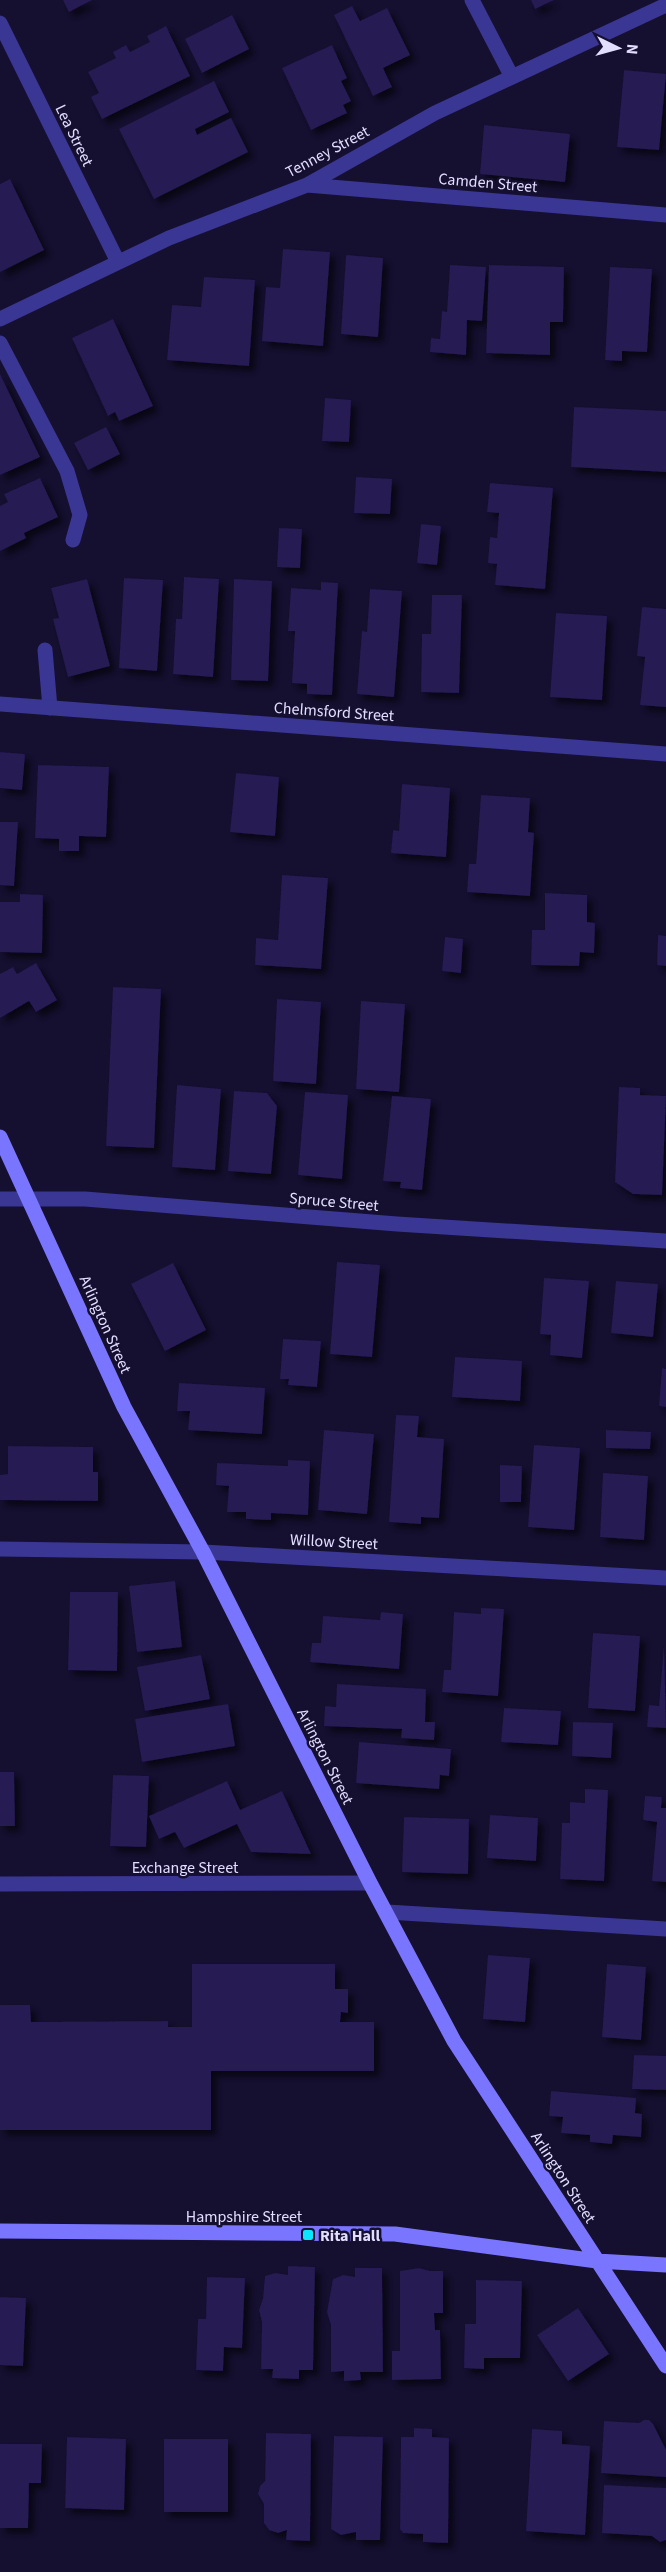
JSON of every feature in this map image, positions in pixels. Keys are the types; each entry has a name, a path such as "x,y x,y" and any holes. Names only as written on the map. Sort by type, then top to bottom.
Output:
{"street":[{"path":"472,0 512,77"},
{"name":"Tenney Street","path":"0,319 169,238 307,185 435,113 666,5"},
{"name":"Lea Street","path":"0,23 118,262"},
{"name":"Camden Street","path":"307,185 666,215"},
{"path":"0,343 67,471 80,515 73,540"},
{"path":"45,650 50,708"},
{"name":"Chelmsford Street","path":"0,704 666,754"},
{"name":"Arlington Street","path":"0,1137 124,1407 203,1552 370,1883 454,2041 666,2366"},
{"name":"Spruce Street","path":"0,1199 85,1199 397,1224 666,1241"},
{"name":"Willow Street","path":"0,1549 203,1552 666,1578"},
{"name":"Exchange Street","path":"0,1884 370,1883"},
{"path":"387,1912 666,1929"},
{"name":"Hampshire Street","path":"0,2231 395,2234 597,2260 666,2265"}],"building":[{"path":"63,0 92,0 69,12"},
{"path":"531,0 554,0 535,9"},
{"path":"352,6 360,21 387,8 410,55 383,68 392,87 373,96 334,15"},
{"path":"232,15 249,49 202,73 185,39"},
{"path":"166,26 190,76 102,119 91,97 99,93 88,72 116,58 113,52 126,45 130,52 150,42 147,36"},
{"path":"332,45 347,78 341,81 351,101 343,105 347,113 311,130 282,68"},
{"path":"624,70 666,74 659,150 617,147"},
{"path":"214,81 229,112 195,129 197,135 231,118 248,152 154,199 119,129"},
{"path":"484,125 570,134 565,182 480,174"},
{"path":"10,179 44,250 0,272 0,184"},
{"path":"283,249 330,252 323,346 262,341 266,287 280,288"},
{"path":"346,255 383,258 378,337 341,334"},
{"path":"450,265 486,267 482,321 467,320 466,355 430,352 431,338 440,339 442,311 447,312"},
{"path":"489,265 564,267 563,322 550,322 550,355 486,353"},
{"path":"610,267 652,269 647,352 622,351 622,361 605,360"},
{"path":"204,277 255,280 249,366 167,360 172,305 201,307"},
{"path":"113,319 153,406 119,421 115,412 108,416 72,338"},
{"path":"0,374 40,457 0,475"},
{"path":"325,398 351,400 349,442 322,441"},
{"path":"574,407 666,411 666,472 571,467"},
{"path":"106,427 120,454 88,470 74,443"},
{"path":"356,477 392,479 390,514 354,513"},
{"path":"40,478 58,517 24,533 26,538 0,551 0,506 8,502 4,494"},
{"path":"490,483 553,488 545,589 495,585 497,564 488,563 490,537 497,538 499,513 487,512"},
{"path":"421,524 441,526 437,565 417,563"},
{"path":"279,528 302,529 300,568 277,567"},
{"path":"184,577 219,579 213,677 173,674 176,619 182,619"},
{"path":"124,578 163,580 157,671 119,668"},
{"path":"87,579 110,666 68,677 53,619 59,618 51,588"},
{"path":"234,579 272,581 268,681 231,680"},
{"path":"321,582 338,583 332,695 307,694 307,684 292,683 295,631 288,631 291,588 321,590"},
{"path":"370,589 402,591 394,697 357,694 362,631 367,632"},
{"path":"432,595 462,595 459,693 421,692 422,634 431,634"},
{"path":"642,607 666,609 666,707 640,705 645,657 637,656"},
{"path":"556,613 607,616 602,700 550,697"},
{"path":"0,752 25,754 22,790 0,788"},
{"path":"38,765 109,767 106,837 79,836 79,851 59,851 59,839 35,838"},
{"path":"236,773 279,777 275,836 230,832"},
{"path":"402,784 450,788 446,857 391,853 393,830 399,831"},
{"path":"481,795 530,798 528,832 534,833 530,896 467,892 469,864 476,864"},
{"path":"0,822 18,822 14,886 0,885"},
{"path":"282,875 328,878 321,969 255,965 256,938 278,940"},
{"path":"545,893 587,895 587,922 595,923 594,953 580,952 579,966 531,965 532,930 545,930"},
{"path":"20,894 43,895 42,953 0,952 0,902 20,902"},
{"path":"658,935 666,936 666,966 657,965"},
{"path":"445,937 463,939 461,973 442,971"},
{"path":"36,963 57,1000 36,1012 29,1001 0,1018 0,974 13,967 17,974"},
{"path":"113,987 161,989 154,1148 106,1146"},
{"path":"277,999 321,1002 316,1084 273,1081"},
{"path":"361,1001 405,1004 399,1092 356,1089"},
{"path":"177,1085 221,1089 215,1170 172,1167"},
{"path":"619,1087 640,1088 640,1095 666,1096 662,1195 633,1194 615,1182"},
{"path":"234,1091 267,1093 277,1106 271,1174 228,1171"},
{"path":"305,1092 348,1095 342,1179 298,1175"},
{"path":"392,1096 431,1099 422,1190 400,1188 401,1182 383,1181"},
{"path":"337,1262 380,1265 372,1357 330,1354"},
{"path":"173,1263 206,1330 165,1351 131,1284"},
{"path":"544,1278 589,1281 582,1358 550,1355 551,1335 540,1334"},
{"path":"616,1281 658,1284 653,1337 611,1333"},
{"path":"283,1339 321,1341 317,1387 288,1385 289,1379 280,1379"},
{"path":"455,1357 522,1361 520,1401 452,1397"},
{"path":"662,1368 666,1369 666,1407 659,1406"},
{"path":"179,1383 265,1388 262,1434 188,1430 190,1411 177,1411"},
{"path":"396,1415 419,1416 417,1437 444,1439 439,1518 421,1517 421,1524 389,1522"},
{"path":"324,1430 374,1434 367,1514 318,1510"},
{"path":"606,1430 651,1432 650,1449 606,1448"},
{"path":"534,1445 580,1448 574,1530 528,1527"},
{"path":"8,1446 93,1447 93,1472 98,1472 98,1501 0,1500 0,1475 8,1474"},
{"path":"288,1460 310,1461 308,1515 271,1513 271,1520 246,1519 246,1512 227,1512 229,1486 216,1485 217,1463 288,1466"},
{"path":"500,1465 522,1466 521,1502 500,1502"},
{"path":"603,1473 648,1476 644,1540 600,1537"},
{"path":"175,1581 182,1647 137,1652 129,1586"},
{"path":"70,1592 118,1592 117,1671 68,1670"},
{"path":"481,1608 504,1609 498,1696 442,1692 444,1670 451,1670 454,1612 481,1614"},
{"path":"381,1612 403,1614 399,1669 310,1662 312,1643 321,1643 323,1616 380,1620"},
{"path":"593,1633 640,1636 635,1711 588,1708"},
{"path":"664,1645 666,1728 647,1727 649,1705 659,1706"},
{"path":"201,1655 210,1699 145,1711 137,1667"},
{"path":"337,1684 426,1689 425,1722 435,1722 434,1740 401,1738 402,1729 324,1726 325,1706 336,1707"},
{"path":"228,1704 235,1746 142,1762 135,1719"},
{"path":"504,1708 561,1711 558,1745 501,1742"},
{"path":"573,1722 613,1723 611,1758 572,1756"},
{"path":"359,1742 451,1749 449,1776 440,1775 439,1789 356,1783"},
{"path":"0,1772 14,1772 15,1826 0,1826"},
{"path":"113,1775 149,1776 146,1847 110,1846"},
{"path":"227,1781 240,1810 282,1791 311,1854 251,1852 237,1824 184,1848 175,1832 159,1839 149,1816"},
{"path":"585,1789 608,1790 604,1881 560,1879 562,1823 570,1823 570,1802 585,1803"},
{"path":"645,1796 662,1797 661,1808 666,1808 666,1882 652,1881 657,1822 643,1820"},
{"path":"490,1815 538,1818 536,1861 487,1858"},
{"path":"404,1817 469,1819 468,1874 402,1872"},
{"path":"488,1955 530,1958 525,2022 483,2019"},
{"path":"192,1964 335,1964 335,1989 348,1989 348,2013 341,2012 340,2022 374,2022 374,2071 211,2071 211,2130 0,2130 0,2005 30,2005 31,2022 168,2021 168,2027 192,2027"},
{"path":"607,1964 646,1967 641,2040 602,2037"},
{"path":"634,2055 666,2056 666,2090 632,2089"},
{"path":"551,2091 636,2098 635,2113 642,2114 641,2137 613,2135 612,2144 590,2142 590,2135 561,2133 563,2117 549,2116"},
{"path":"288,2266 315,2267 313,2370 299,2370 299,2379 272,2378 273,2369 261,2369 262,2322 259,2310 263,2298 265,2276 275,2273 288,2275"},
{"path":"355,2268 382,2268 383,2372 360,2372 361,2380 344,2381 344,2371 331,2372 331,2325 327,2312 333,2279 343,2275 355,2277"},
{"path":"419,2268 443,2271 443,2313 434,2313 435,2330 440,2330 441,2379 392,2380 392,2351 400,2351 400,2271"},
{"path":"207,2277 245,2278 242,2348 224,2347 223,2371 196,2370 198,2319 206,2319"},
{"path":"476,2280 522,2281 520,2358 484,2358 484,2369 464,2368 465,2324 476,2324"},
{"path":"0,2297 26,2298 23,2366 0,2365"},
{"path":"578,2308 609,2354 568,2381 537,2335"},
{"path":"649,2420 653,2424 666,2450 666,2477 601,2473 604,2421 639,2423"},
{"path":"414,2428 432,2429 432,2437 449,2438 448,2543 423,2542 423,2534 403,2533 400,2529 401,2437 414,2437"},
{"path":"532,2429 562,2431 562,2444 590,2446 585,2535 526,2531"},
{"path":"266,2433 311,2434 310,2541 286,2540 287,2530 278,2533 269,2530 264,2523 264,2504 258,2494 260,2486 265,2481"},
{"path":"334,2436 383,2437 380,2540 356,2540 356,2532 341,2535 331,2529"},
{"path":"67,2437 126,2439 124,2510 65,2508"},
{"path":"164,2439 228,2439 228,2512 164,2512"},
{"path":"0,2444 42,2444 41,2483 29,2483 28,2528 0,2528"},
{"path":"604,2485 666,2488 666,2540 660,2542 652,2536 602,2533"}],"place":[{"name":"Rita Hall","path":"308,2235"}]}
